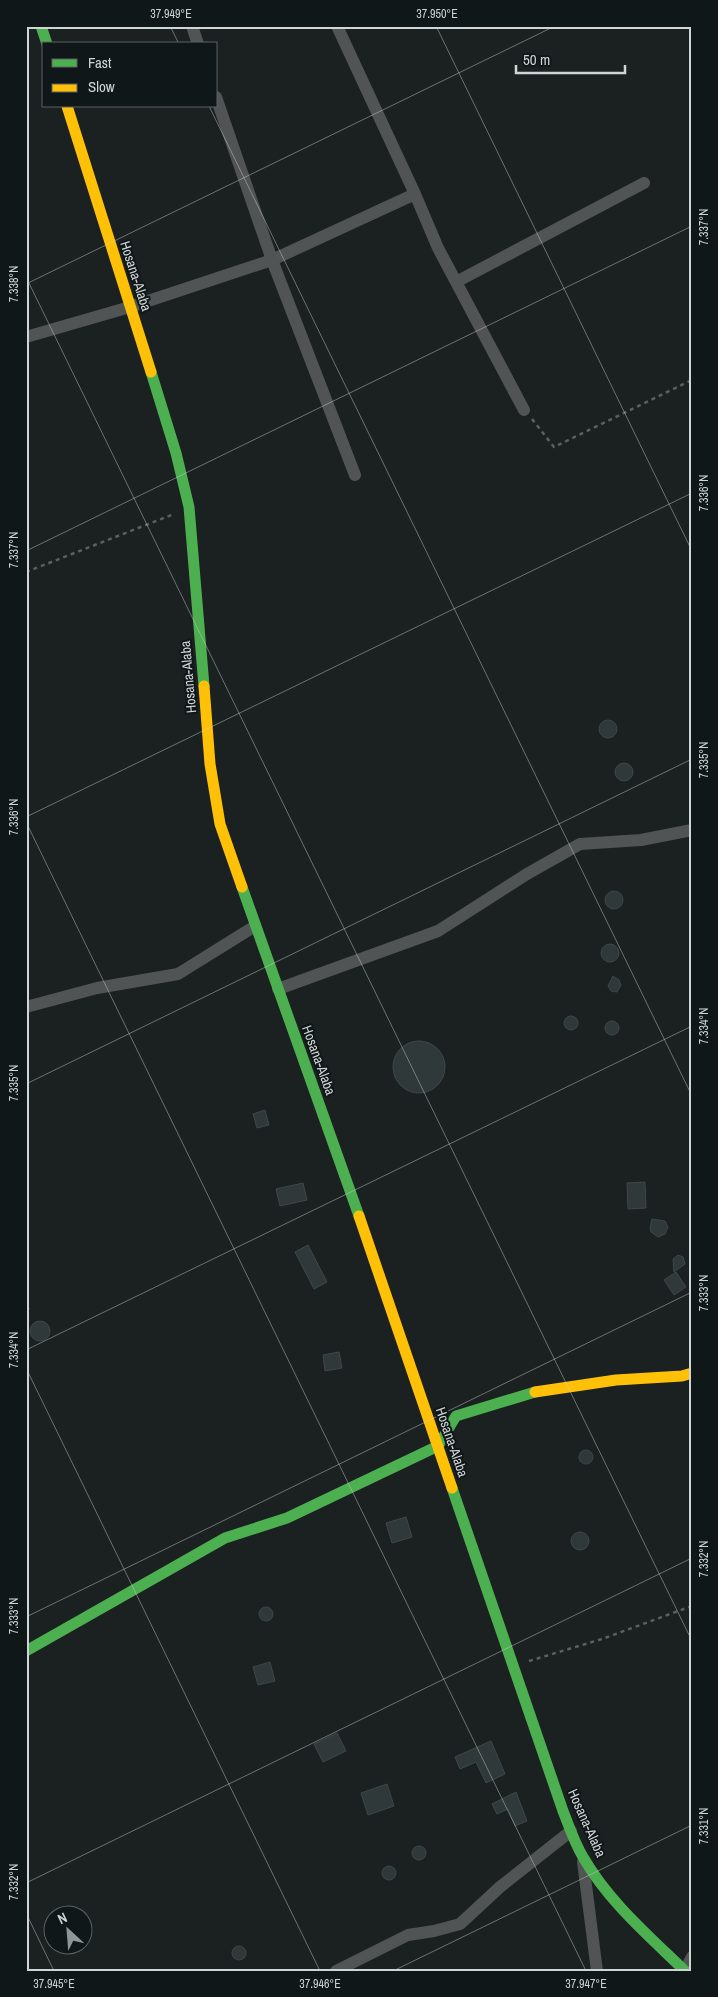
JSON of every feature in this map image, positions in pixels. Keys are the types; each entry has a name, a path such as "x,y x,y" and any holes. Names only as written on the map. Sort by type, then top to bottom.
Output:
{"main road":[{"path":"41,26 46,42"},
{"name":"Hosana-Alaba","path":"68,108 176,453 189,508 210,764 220,824 331,1135 571,1831 582,1857 607,1892 685,1971"},
{"path":"26,1651 225,1538 287,1518 438,1446 456,1416 543,1390 616,1380 682,1376 692,1373"}],"street":[{"path":"192,26 197,42"},
{"path":"337,26 438,248 524,410"},
{"path":"218,103 272,260 355,475"},
{"path":"456,282 644,183"},
{"path":"26,337 130,307 272,260 415,194"},
{"path":"278,989 438,931 527,874 580,844 641,840 692,830"},
{"path":"26,1007 97,988 178,974 255,926"},
{"path":"336,1971 408,1935 460,1924 500,1887 571,1831"},
{"path":"582,1857 598,1971"},
{"path":"685,1971 692,1957"}],"path":[{"path":"524,410 554,446 692,380"},
{"path":"26,572 189,508"},
{"path":"26,1301 29,1309"},
{"path":"513,1666 602,1639 692,1606"}],"building":[{"path":"608,720 614,723 617,729 614,735 608,738 602,735 599,729 602,723"},
{"path":"624,763 630,766 633,772 630,778 624,781 618,778 615,772 618,766"},
{"path":"614,891 620,894 623,900 620,906 614,909 608,906 605,900 608,894"},
{"path":"610,944 616,947 619,953 616,959 610,962 604,959 601,953 604,947"},
{"path":"613,976 619,980 621,985 617,992 611,991 608,986"},
{"path":"571,1016 576,1018 578,1023 576,1028 571,1030 566,1028 564,1023 566,1018"},
{"path":"612,1021 617,1023 619,1028 617,1033 612,1035 607,1033 605,1028 607,1023"},
{"path":"414,1041 424,1041 438,1048 445,1062 445,1072 438,1086 424,1093 414,1093 404,1089 397,1082 393,1072 393,1062 397,1052 404,1045"},
{"path":"265,1110 269,1125 257,1128 253,1114"},
{"path":"645,1182 646,1208 628,1209 627,1183"},
{"path":"303,1183 307,1200 280,1206 276,1189"},
{"path":"652,1219 665,1221 668,1227 665,1234 658,1237 651,1232"},
{"path":"308,1245 327,1282 314,1289 295,1252"},
{"path":"678,1255 683,1257 685,1264 674,1272 673,1259"},
{"path":"676,1272 686,1287 674,1295 664,1280"},
{"path":"40,1321 47,1324 50,1331 47,1338 40,1341 33,1338 30,1331 33,1324"},
{"path":"339,1352 342,1368 325,1371 323,1355"},
{"path":"586,1450 591,1452 593,1457 591,1462 586,1464 581,1462 579,1457 581,1452"},
{"path":"406,1517 412,1537 392,1543 386,1523"},
{"path":"580,1532 586,1535 589,1541 586,1547 580,1550 574,1547 571,1541 574,1535"},
{"path":"263,1607 269,1607 273,1614 269,1621 263,1621 259,1617 259,1611"},
{"path":"270,1662 275,1681 258,1685 253,1667"},
{"path":"337,1733 346,1751 323,1762 314,1744"},
{"path":"491,1741 505,1774 486,1783 476,1762 460,1769 455,1757"},
{"path":"387,1784 394,1806 368,1815 361,1793"},
{"path":"516,1792 527,1821 515,1826 508,1809 497,1814 492,1804"},
{"path":"416,1846 422,1846 426,1853 422,1860 416,1860 412,1856 412,1850"},
{"path":"386,1866 392,1866 396,1873 392,1880 386,1880 382,1876 382,1870"},
{"path":"236,1946 242,1946 246,1953 242,1960 236,1960 232,1956 232,1950"}],"traffic: fast":[{"path":"41,26 46,42"},
{"path":"151,372 176,453 189,507 204,686"},
{"path":"242,887 359,1216"},
{"path":"26,1651 225,1538 287,1518 438,1446 456,1416 535,1392"},
{"path":"452,1488 563,1811 577,1846 604,1888 643,1931 685,1971"}],"traffic: slow":[{"path":"68,108 151,372"},
{"path":"204,686 210,764 220,824 242,887"},
{"path":"359,1216 452,1488"},
{"path":"535,1392 616,1380 682,1376 692,1373"}]}
